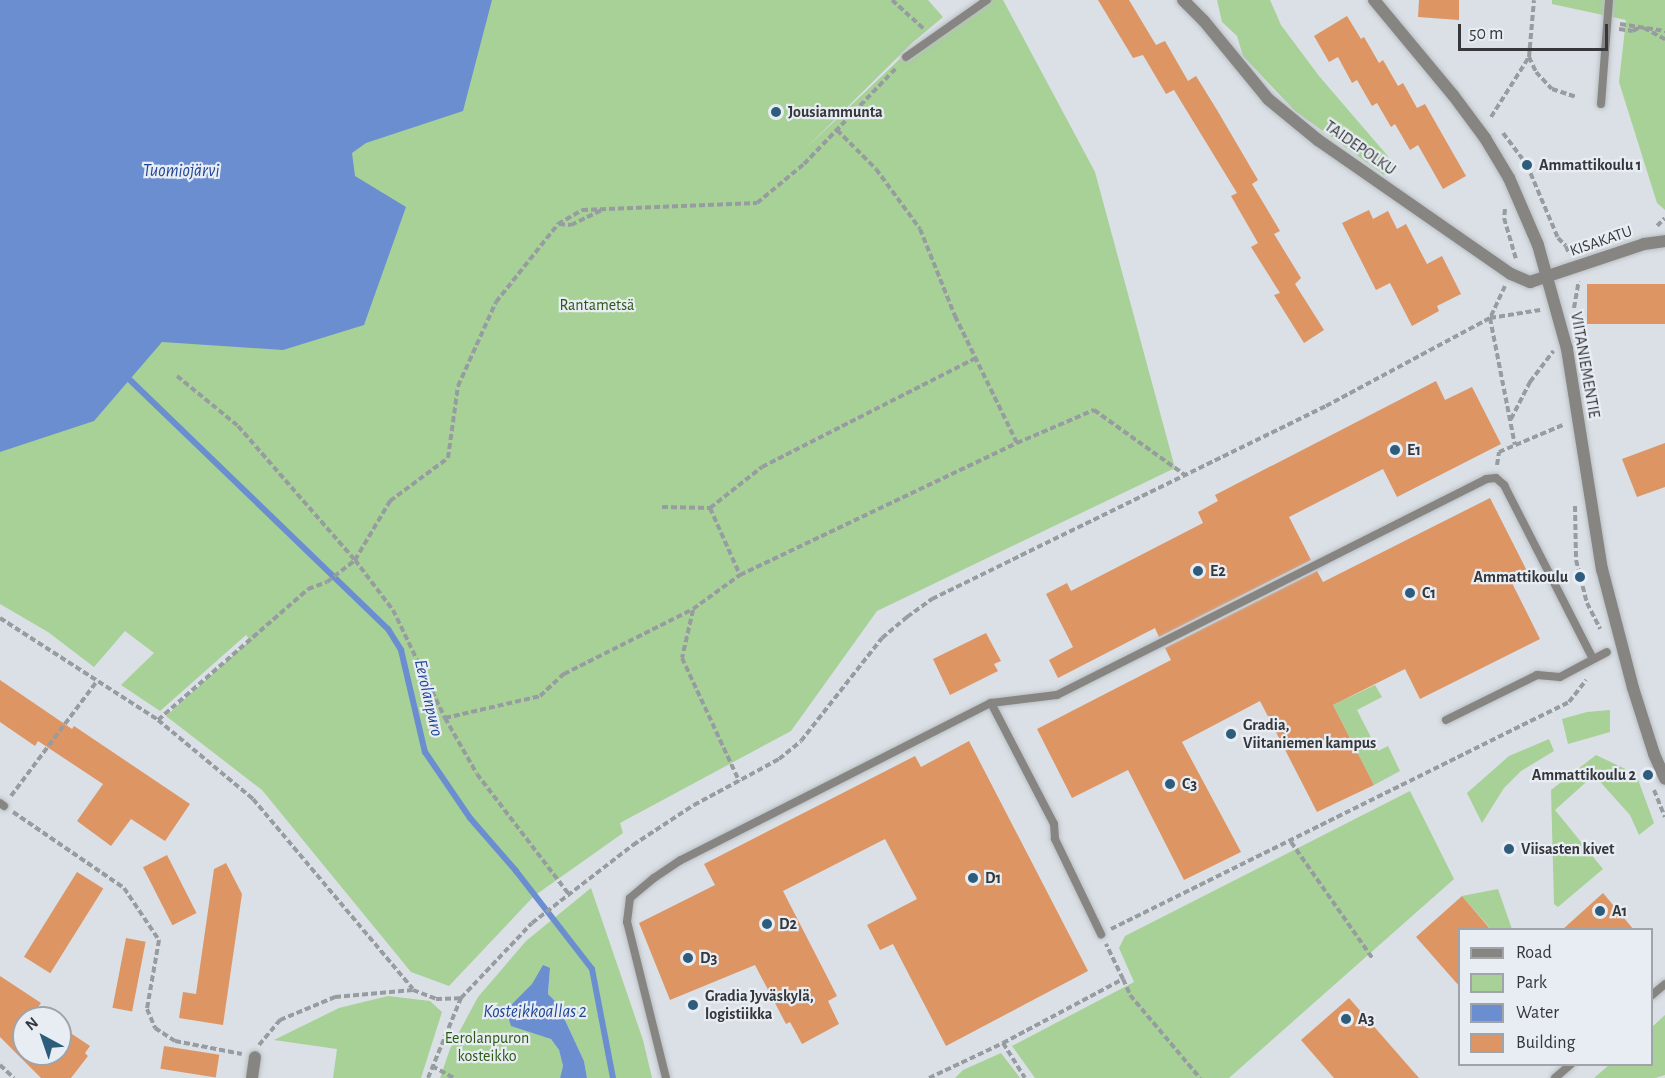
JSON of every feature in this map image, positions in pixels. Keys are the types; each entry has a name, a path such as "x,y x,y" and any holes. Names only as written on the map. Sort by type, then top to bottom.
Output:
{"street":[{"name":"TAIDEPOLKU","path":"1183,0 1204,21 1268,99 1318,140 1510,274 1530,282 1549,276"},
{"name":"VIITANIEMENTIE","path":"1374,0 1453,95 1485,138 1509,178 1538,245 1549,276 1567,349 1602,569 1621,645 1654,754 1665,780"},
{"name":"KISAKATU","path":"1549,276 1644,243 1665,241"},
{"path":"252,1078 257,1062"}],"lane":[{"path":"906,57 987,0"},
{"path":"1600,104 1609,0"},
{"path":"666,1078 627,922 630,898 681,860 991,703 1057,695 1486,479 1496,478 1504,485 1593,659"},
{"path":"1446,720 1537,675 1560,677 1607,652"},
{"path":"991,703 1054,824 1055,839 1101,934"},
{"path":"1653,994 1665,984"},
{"path":"1555,1078 1570,1066"}],"path":[{"path":"892,0 933,38"},
{"path":"1534,0 1529,57 1490,116 1527,165 1558,238 1566,246 1580,284 1573,303 1575,315"},
{"path":"1607,24 1633,31 1641,27 1665,31"},
{"path":"1641,27 1665,39"},
{"path":"158,720 308,589 327,582 355,560 390,501 448,458 458,386 496,302 558,224 582,210 757,203 804,164 906,57"},
{"path":"1529,57 1536,72 1552,89 1576,97"},
{"path":"837,130 876,170 920,229 976,358 1017,443"},
{"path":"558,224 572,225 604,209"},
{"path":"1656,227 1665,218"},
{"path":"428,1078 461,998 532,923 568,893 694,805 779,759 801,741 882,638 924,605 1326,406 1490,318 1573,303"},
{"path":"1490,318 1515,445"},
{"path":"1510,421 1530,382 1553,351"},
{"path":"662,507 710,508 762,467 976,358"},
{"path":"177,376 238,426 355,560 393,610 445,718 477,774 568,893"},
{"path":"445,718 540,696 564,674 693,609 740,575 1017,443 1094,410 1185,475"},
{"path":"1496,478 1499,453 1566,423"},
{"path":"710,508 740,575"},
{"path":"693,609 682,658 739,781"},
{"path":"0,618 158,720 253,799 413,990"},
{"path":"1200,1078 1130,994 1101,934 1291,842 1569,702 1589,675"},
{"path":"97,681 2,804 124,888 159,940 147,1009 155,1028 175,1041 257,1062 261,1040 280,1020 335,997 413,990 436,999 461,998"},
{"path":"1291,842 1373,959"},
{"path":"929,1078 1003,1043 1123,979"},
{"path":"1003,1043 1025,1078"},
{"path":"0,1065 14,1078"},
{"path":"432,1066 454,1078"}],"green space":[{"name":"Rantametsä","path":"231,0 928,0 943,17 912,43 804,150 905,54 990,0 1003,0 1095,172 1175,468 877,611 791,731 620,823 623,833 534,896 449,986 411,972 262,790 166,716 250,640 246,635 160,711 121,685 154,653 125,631 94,667 48,632 0,604 0,213"},
{"path":"1217,0 1270,0 1281,25 1319,76 1398,168 1384,175 1295,111 1243,56 1237,36 1222,22"},
{"path":"1552,0 1665,0 1665,210 1657,203 1619,82 1626,20 1552,4"},
{"path":"1375,685 1382,697 1357,710 1378,751 1388,746 1400,771 1374,785 1333,705"},
{"path":"1610,710 1610,732 1568,744 1562,719 1587,712"},
{"path":"1549,739 1554,751 1521,771 1504,788 1482,823 1467,793 1509,756"},
{"path":"1596,755 1636,774 1654,823 1639,835 1630,815 1594,775 1555,810 1603,869 1558,907 1554,904 1551,790"},
{"path":"1410,791 1454,879 1229,1078 1035,1078 1012,1046 1134,982 1119,948 1125,936"},
{"name":"Eerolanpuron kosteikko","path":"591,888 643,1040 652,1078 587,1078 584,1061 557,1003 548,994 550,968 506,1010 551,1039 559,1050 563,1066 560,1078 440,1078 450,1049 478,997 526,941"},
{"path":"1498,889 1512,928 1490,928 1462,896"},
{"path":"388,996 430,1001 442,1012 421,1078 333,1078 337,1049 274,1040 339,1008"},
{"path":"1665,1015 1665,1075 1655,1078 1594,1078 1608,1066 1653,1066 1653,1026"},
{"path":"1001,1053 1020,1078 955,1078 963,1070"}],"water":[{"name":"Tuomiojärvi","path":"0,0 492,0 463,111 366,143 352,153 355,176 406,207 364,325 283,350 162,342 94,421 0,452"},
{"name":"Kosteikkoallas 2","path":"543,965 550,968 548,994 557,1003 584,1061 587,1078 560,1078 563,1066 559,1050 551,1039 511,1026 506,1010 532,984"}],"building":[{"path":"1098,0 1129,0 1156,45 1165,41 1188,81 1196,76 1217,110 1258,180 1252,184 1280,231 1274,234 1301,278 1295,284 1324,330 1304,343 1274,295 1280,293 1251,247 1258,243 1231,196 1237,193 1174,90 1166,94 1143,55 1133,58"},
{"path":"1419,0 1459,0 1459,20 1418,17"},
{"path":"1347,16 1361,39 1364,37 1379,63 1383,60 1398,86 1403,83 1417,108 1425,104 1466,176 1443,189 1418,145 1410,150 1395,124 1391,127 1377,103 1372,106 1357,80 1352,83 1338,57 1329,62 1314,36"},
{"path":"1369,210 1373,219 1388,211 1397,229 1406,224 1427,264 1442,256 1461,294 1437,306 1439,311 1412,326 1390,283 1376,290 1342,223"},
{"path":"1587,284 1665,284 1665,324 1587,324"},
{"path":"1436,381 1445,400 1472,387 1501,444 1397,497 1383,469 1289,517 1311,560 1159,637 1155,628 1058,678 1049,660 1073,647 1046,594 1067,583 1071,591 1203,523 1198,512 1218,501 1215,495"},
{"path":"1665,443 1665,487 1637,497 1622,459"},
{"path":"1490,498 1529,575 1512,583 1540,639 1420,699 1405,669 1333,705 1374,785 1317,812 1260,701 1182,742 1241,852 1184,880 1128,770 1072,798 1037,729 1171,660 1165,648 1317,571 1323,582"},
{"path":"986,633 1001,661 994,664 998,671 950,695 933,659"},
{"path":"0,680 72,729 74,726 190,804 165,841 131,819 111,846 77,821 103,784 38,741 35,746 0,722"},
{"name":"D1","path":"969,741 1088,971 946,1046 893,944 880,950 867,925 917,899 885,839 783,891 837,996 828,1001 839,1024 802,1044 790,1022 786,1024 755,965 670,1000 639,923 715,885 704,864 915,756 921,767"},
{"path":"167,855 197,913 172,925 143,867"},
{"path":"226,863 242,894 223,1025 179,1018 183,992 196,994 214,869"},
{"path":"77,872 103,888 50,973 24,957"},
{"name":"A1","path":"1603,893 1632,928 1564,928"},
{"path":"1462,896 1489,928 1458,928 1458,985 1416,937"},
{"path":"126,938 146,942 132,1012 112,1008"},
{"path":"0,976 41,1003 39,1006 12,1006 12,1049 0,1037"},
{"name":"A3","path":"1349,998 1419,1078 1334,1078 1301,1040"},
{"path":"72,1034 90,1046 85,1053 88,1056 71,1078 41,1078 29,1066 72,1066"},
{"path":"164,1046 219,1055 216,1077 160,1069"}],"waterway":[{"name":"Eerolanpuro","path":"130,380 388,629 401,650 425,752 470,818 516,871 592,969 613,1078"}],"place":[{"name":"Jousiammunta","path":"776,112"},
{"name":"Ammattikoulu 1","path":"1527,165"},
{"name":"E1","path":"1395,450"},
{"name":"E2","path":"1198,571"},
{"name":"Ammattikoulu","path":"1580,577"},
{"name":"C1","path":"1410,593"},
{"name":"Gradia, Viitaniemen kampus","path":"1231,734"},
{"name":"Ammattikoulu 2","path":"1648,775"},
{"name":"C3","path":"1170,784"},
{"name":"Viisasten kivet","path":"1509,849"},
{"name":"D1","path":"973,878"},
{"name":"A1","path":"1600,911"},
{"name":"D2","path":"767,924"},
{"name":"D3","path":"688,958"},
{"name":"Gradia Jyväskylä, logistiikka","path":"693,1005"},
{"name":"A3","path":"1346,1019"}]}
